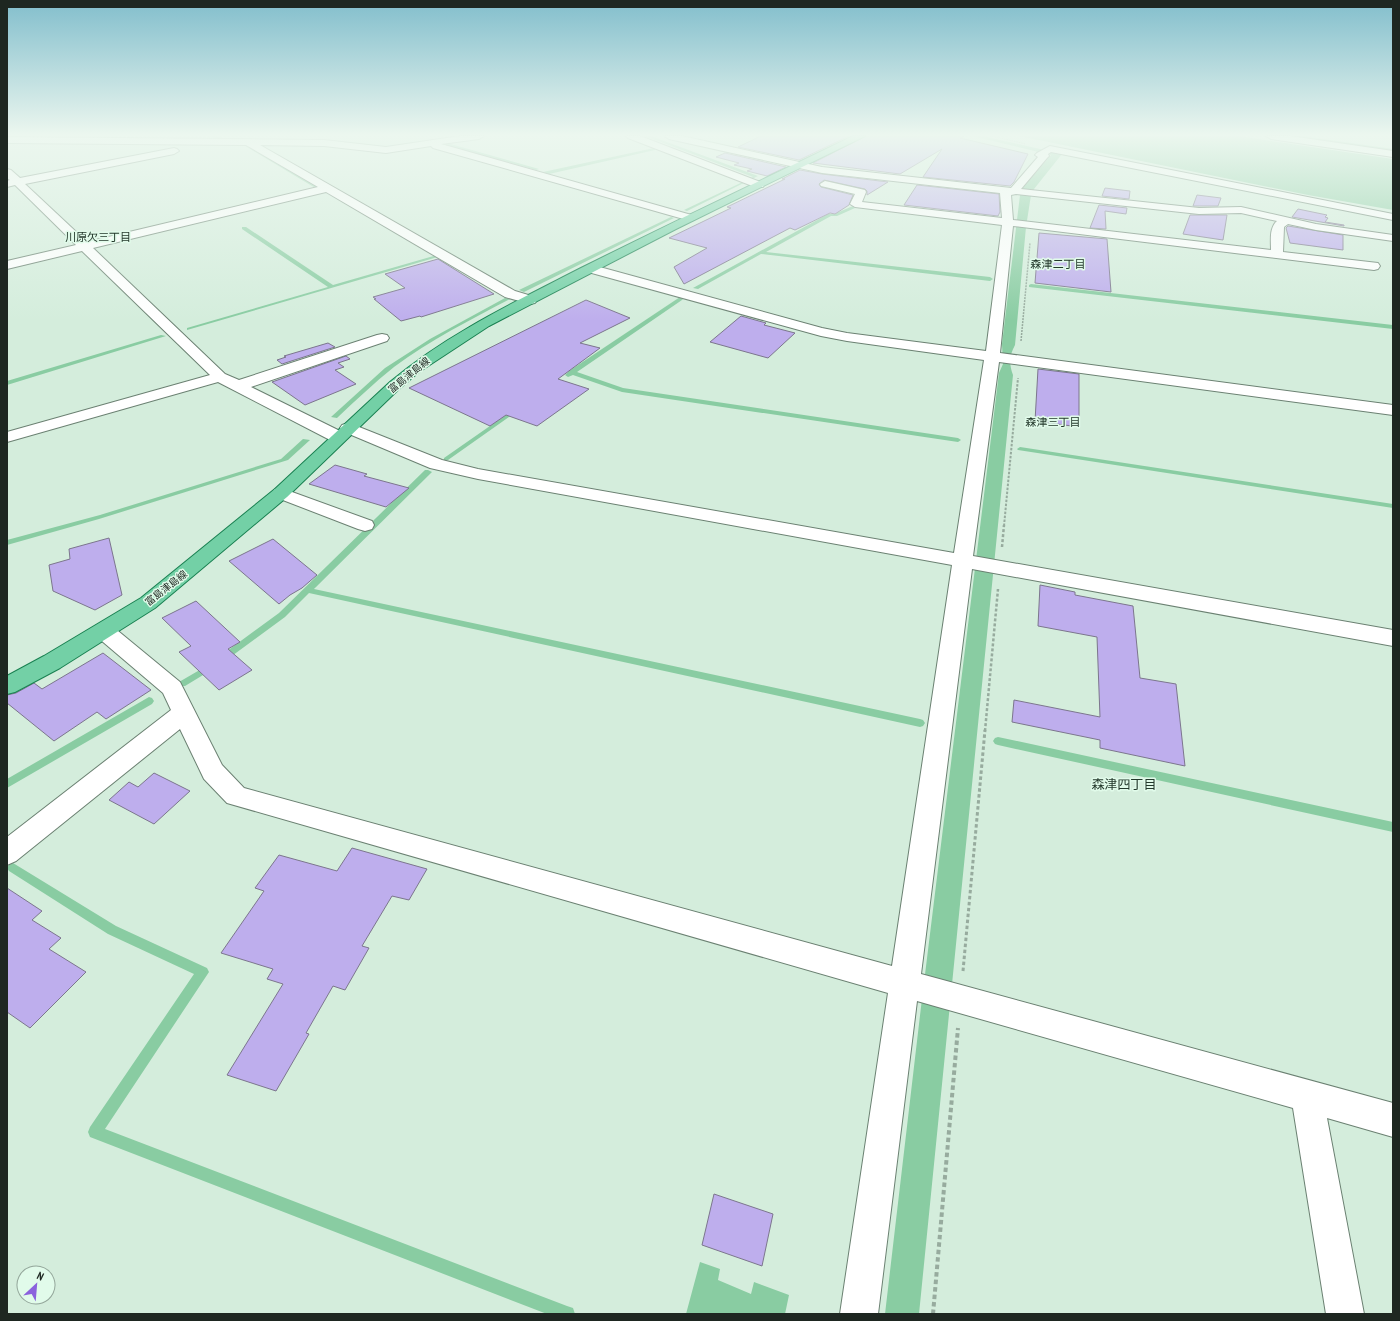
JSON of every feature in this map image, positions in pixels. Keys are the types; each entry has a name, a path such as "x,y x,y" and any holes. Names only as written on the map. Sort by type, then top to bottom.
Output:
{"main road":[{"name":"富島津島線","path":"7,686 52,662 148,603 202,560 280,493 343,433 414,369 453,342 484,323 691,218 725,198"}],"street":[{"path":"29,198 85,247 220,377 343,433 436,464 478,474 1393,638"},
{"path":"7,265 288,198"},
{"path":"345,198 510,294 530,300"},
{"path":"619,198 691,218"},
{"path":"858,198 855,204 1374,266"},
{"path":"859,1314 912,986 966,561 1006,359 1012,198"},
{"path":"1068,198 1199,211 1241,210 1316,227 1393,238"},
{"path":"1292,198 1393,217"},
{"path":"1277,255 1277,234 1280,225 1287,220"},
{"path":"592,269 821,332 1006,359 1393,410"},
{"path":"237,386 382,338"},
{"path":"7,437 220,377"},
{"path":"280,493 365,525"},
{"path":"104,631 172,688 214,772 236,796 1393,1120"},
{"path":"7,853 184,713"},
{"path":"1308,1096 1345,1314"}],"path":[{"path":"933,1314 958,999 998,567 1006,359 1029,225"}],"shaded area":[{"path":"710,198 714,198 687,211 684,210"},
{"path":"1020,198 1031,198 1026,227 1015,345 1010,360 1013,375 919,1314 885,1314 999,373 1003,364 1002,344"},
{"path":"1323,198 1393,198 1393,210"},
{"path":"671,217 674,218 524,292 519,290"},
{"path":"505,298 510,299 450,331 408,357 379,379 337,418 331,417 385,368 430,339"},
{"path":"303,439 310,440 288,460 99,519 7,545 7,540 100,515 281,459"},
{"path":"700,1262 720,1269 718,1280 751,1294 754,1282 789,1295 785,1314 686,1314"}],"building":[{"path":"746,198 852,198 849,205 835,214 830,213 795,230 790,228 684,284 674,267 707,248 669,238 731,208 727,207"},
{"path":"909,198 999,198 1000,212 998,216 904,205"},
{"path":"1196,198 1221,198 1218,206 1193,206"},
{"path":"1099,205 1127,208 1126,214 1105,211 1106,229 1090,228"},
{"path":"1298,209 1327,215 1325,217 1328,218 1325,222 1344,226 1292,217"},
{"path":"1190,215 1227,215 1223,240 1183,234"},
{"path":"1288,226 1343,235 1343,250 1290,243 1286,228"},
{"path":"1039,233 1107,239 1111,292 1035,283"},
{"path":"438,259 494,294 421,317 401,321 374,299 376,299 373,297 405,288 385,274"},
{"path":"586,300 630,318 580,343 600,348 558,379 589,389 537,426 506,415 490,426 409,388"},
{"path":"741,316 766,323 764,325 795,333 768,358 710,342"},
{"path":"328,343 335,347 282,364 277,360 286,357 284,356"},
{"path":"346,356 350,359 338,363 344,367 335,370 356,384 305,405 272,382"},
{"path":"1038,369 1079,374 1079,427 1035,421"},
{"path":"335,465 367,474 364,476 409,488 386,507 309,484"},
{"path":"109,538 122,595 95,610 53,591 49,565 70,559 69,549"},
{"path":"273,539 317,575 302,588 279,604 229,561"},
{"path":"1040,585 1075,592 1075,595 1133,606 1140,678 1176,684 1185,766 1100,748 1100,740 1012,722 1014,700 1100,717 1097,637 1038,626"},
{"path":"196,601 240,642 228,649 252,670 219,690 179,652 191,646 162,618"},
{"path":"103,653 151,690 106,719 97,712 54,741 7,703 7,695 16,693 34,683 42,689"},
{"path":"154,773 190,791 154,824 109,800 129,782 138,787"},
{"path":"352,848 427,869 409,900 392,896 362,946 369,948 345,990 333,986 306,1033 309,1034 276,1091 227,1075 283,984 267,979 273,969 221,953 264,891 255,888 279,855 337,871"},
{"path":"7,888 42,911 32,920 61,938 49,949 86,972 30,1028 7,1012"},
{"path":"714,1194 773,1214 762,1266 702,1245"}],"waterway":[{"path":"696,288 830,215 835,215 853,207"},
{"path":"244,228 332,287"},
{"path":"761,253 990,279"},
{"path":"189,329 439,256"},
{"path":"1031,286 1393,327"},
{"path":"572,372 680,299"},
{"path":"7,383 163,336"},
{"path":"568,375 572,372"},
{"path":"572,372 622,390 958,440"},
{"path":"446,459 517,409"},
{"path":"1020,449 1393,506"},
{"path":"222,659 282,615 428,472"},
{"path":"308,590 920,723"},
{"path":"182,684 210,667"},
{"path":"7,784 149,701"},
{"path":"998,741 1393,827"},
{"path":"13,868 112,930 203,972 95,1132 567,1314"}],"district":[{"name":"川原欠三丁目","path":"98,237"},
{"name":"森津二丁目","path":"1058,264"},
{"name":"森津三丁目","path":"1053,422"},
{"name":"森津四丁目","path":"1124,784"}]}
